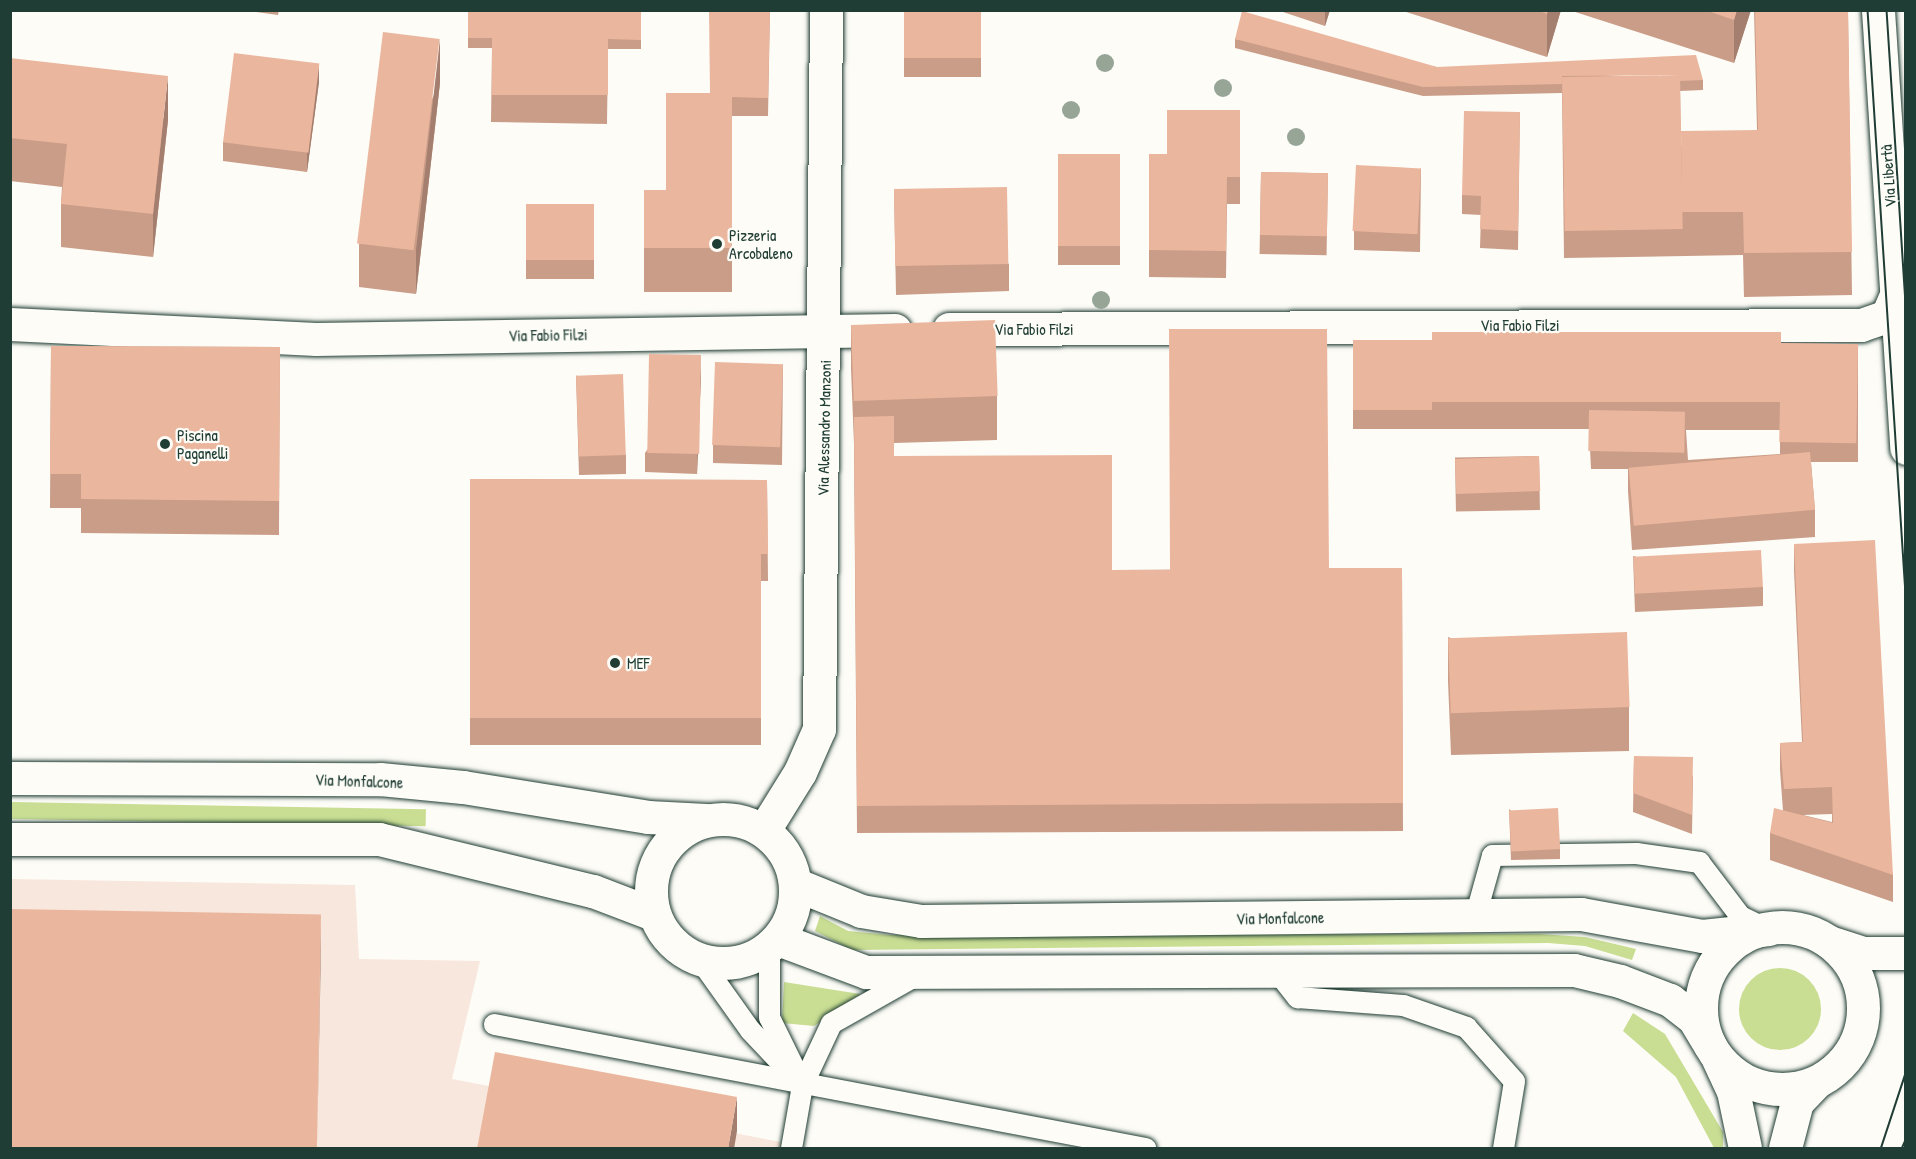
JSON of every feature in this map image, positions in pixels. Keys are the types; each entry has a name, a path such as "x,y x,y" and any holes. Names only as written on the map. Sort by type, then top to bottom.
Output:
{"street":[{"name":"Via Alessandro Manzoni","path":"764,830 800,772 819,729 825,330 826,10"},
{"name":"Via Libertà","path":"1878,10 1905,448"},
{"name":"Via Fabio Filzi","path":"10,324 316,339 825,330 1861,326 1887,316 1896,295"},
{"name":"Via Monfalcone","path":"10,778 380,779 463,787 648,817 706,820"},
{"path":"734,819 764,830 789,859 795,884 791,918 773,944 752,958 726,964 700,960 684,954 665,937 653,914 650,878 659,854 682,830 706,820 734,819"},
{"path":"10,840 379,839 593,891 653,914"},
{"name":"Via Monfalcone","path":"795,884 861,911 921,921 1581,914 1702,936 1769,929"},
{"path":"1816,1082 1790,1089 1763,1087 1736,1075 1713,1051 1701,1008 1710,971 1731,945 1769,929 1800,929 1862,953 1905,953"},
{"path":"1785,1149 1797,1102 1851,1052 1863,1009 1852,967 1825,939"},
{"path":"773,944 866,972 1275,969 1574,970 1620,981 1678,1005 1694,1019 1733,1091 1745,1149"}],"lane":[{"path":"1475,916 1492,855 1636,853 1699,862 1740,916 1751,924 1769,929"},
{"path":"773,944 770,1017 802,1085"},
{"path":"700,960 750,1030 802,1085"},
{"path":"1275,969 1297,997 1403,1005 1466,1027 1514,1081 1503,1149"},
{"path":"791,1149 802,1085 831,1023 922,971"},
{"path":"494,1024 802,1085 1146,1149"}],"shaded area":[{"path":"11,879 355,885 359,959 480,961 452,1079 812,1148 11,1148"}],"green space":[{"path":"11,802 426,809 426,826 11,819"},
{"path":"820,916 848,931 889,935 1540,934 1585,937 1636,949 1632,960 1585,946 1548,943 852,950 815,931"},
{"path":"1780,968 1796,971 1809,980 1818,993 1821,1009 1818,1025 1809,1038 1796,1047 1780,1050 1764,1047 1751,1038 1742,1025 1739,1009 1742,993 1751,980 1764,971"},
{"path":"784,982 860,994 814,1026 782,1023"},
{"path":"1633,1013 1665,1034 1723,1132 1723,1148 1714,1148 1676,1077 1623,1031"}],"building":[{"path":"468,10 641,11 641,40 608,39 608,22 492,21 492,38 468,38"},
{"path":"709,10 770,10 768,98 732,97 732,93 710,93"},
{"path":"904,10 981,10 981,58 904,58"},
{"path":"1705,10 1737,10 1734,20"},
{"path":"1755,10 1848,10 1852,252 1744,253 1743,212 1682,212 1681,131 1758,130"},
{"path":"1242,11 1437,67 1696,55 1703,80 1680,81 1680,75 1562,76 1562,84 1423,87 1235,39"},
{"path":"492,21 608,21 608,95 492,95"},
{"path":"383,32 440,39 414,250 357,243"},
{"path":"234,53 319,63 308,153 223,142"},
{"path":"10,58 168,76 153,214 61,204 67,144 10,138"},
{"path":"1680,75 1683,229 1565,231 1562,77"},
{"path":"666,93 732,93 732,248 644,248 644,190 666,190"},
{"path":"1167,110 1240,110 1240,177 1227,177 1226,251 1149,250 1149,154 1167,154"},
{"path":"1464,111 1520,112 1518,231 1480,229 1481,196 1462,195"},
{"path":"1058,154 1120,154 1120,246 1058,246"},
{"path":"1356,165 1421,168 1417,234 1353,231"},
{"path":"1261,172 1328,173 1327,236 1260,235"},
{"path":"1007,187 1008,264 895,266 894,189"},
{"path":"526,204 594,204 594,260 526,260"},
{"path":"995,320 998,396 854,401 851,325"},
{"path":"1169,329 1327,329 1329,568 1402,568 1403,803 857,806 854,417 894,416 894,456 1112,455 1112,570 1170,570"},
{"path":"1432,332 1781,332 1781,402 1432,402"},
{"path":"1353,340 1432,340 1432,410 1353,410"},
{"path":"1781,343 1858,344 1856,443 1779,442"},
{"name":"Piscina Paganelli","path":"51,346 280,347 279,501 81,499 81,474 50,474"},
{"path":"649,354 701,355 699,454 647,453"},
{"path":"715,362 783,364 780,447 712,445"},
{"path":"623,374 626,455 579,457 576,376"},
{"path":"1589,410 1685,412 1684,453 1588,451"},
{"path":"1810,452 1815,510 1634,526 1629,468"},
{"path":"1539,456 1540,491 1456,494 1455,459"},
{"name":"MEF","path":"470,479 767,480 768,554 761,554 761,718 470,718"},
{"path":"1875,540 1893,875 1770,833 1774,808 1833,823 1832,787 1784,789 1780,743 1803,742 1794,544"},
{"path":"1761,550 1763,587 1635,594 1633,557"},
{"path":"1627,632 1630,707 1451,713 1448,638"},
{"path":"1634,756 1693,757 1692,815 1633,793"},
{"path":"1558,808 1560,849 1511,852 1509,811"},
{"path":"10,909 321,914 317,1148 10,1148"},
{"path":"495,1052 737,1097 728,1149 477,1149"}],"tram line":[{"path":"1868,10 1906,595"},
{"path":"1887,10 1906,300"},
{"path":"1881,1148 1906,1072"},
{"path":"1902,1148 1906,1139"}],"place":[{"name":"Pizzeria Arcobaleno","path":"717,244"},
{"name":"Piscina Paganelli","path":"165,444"},
{"name":"MEF","path":"615,663"}]}
